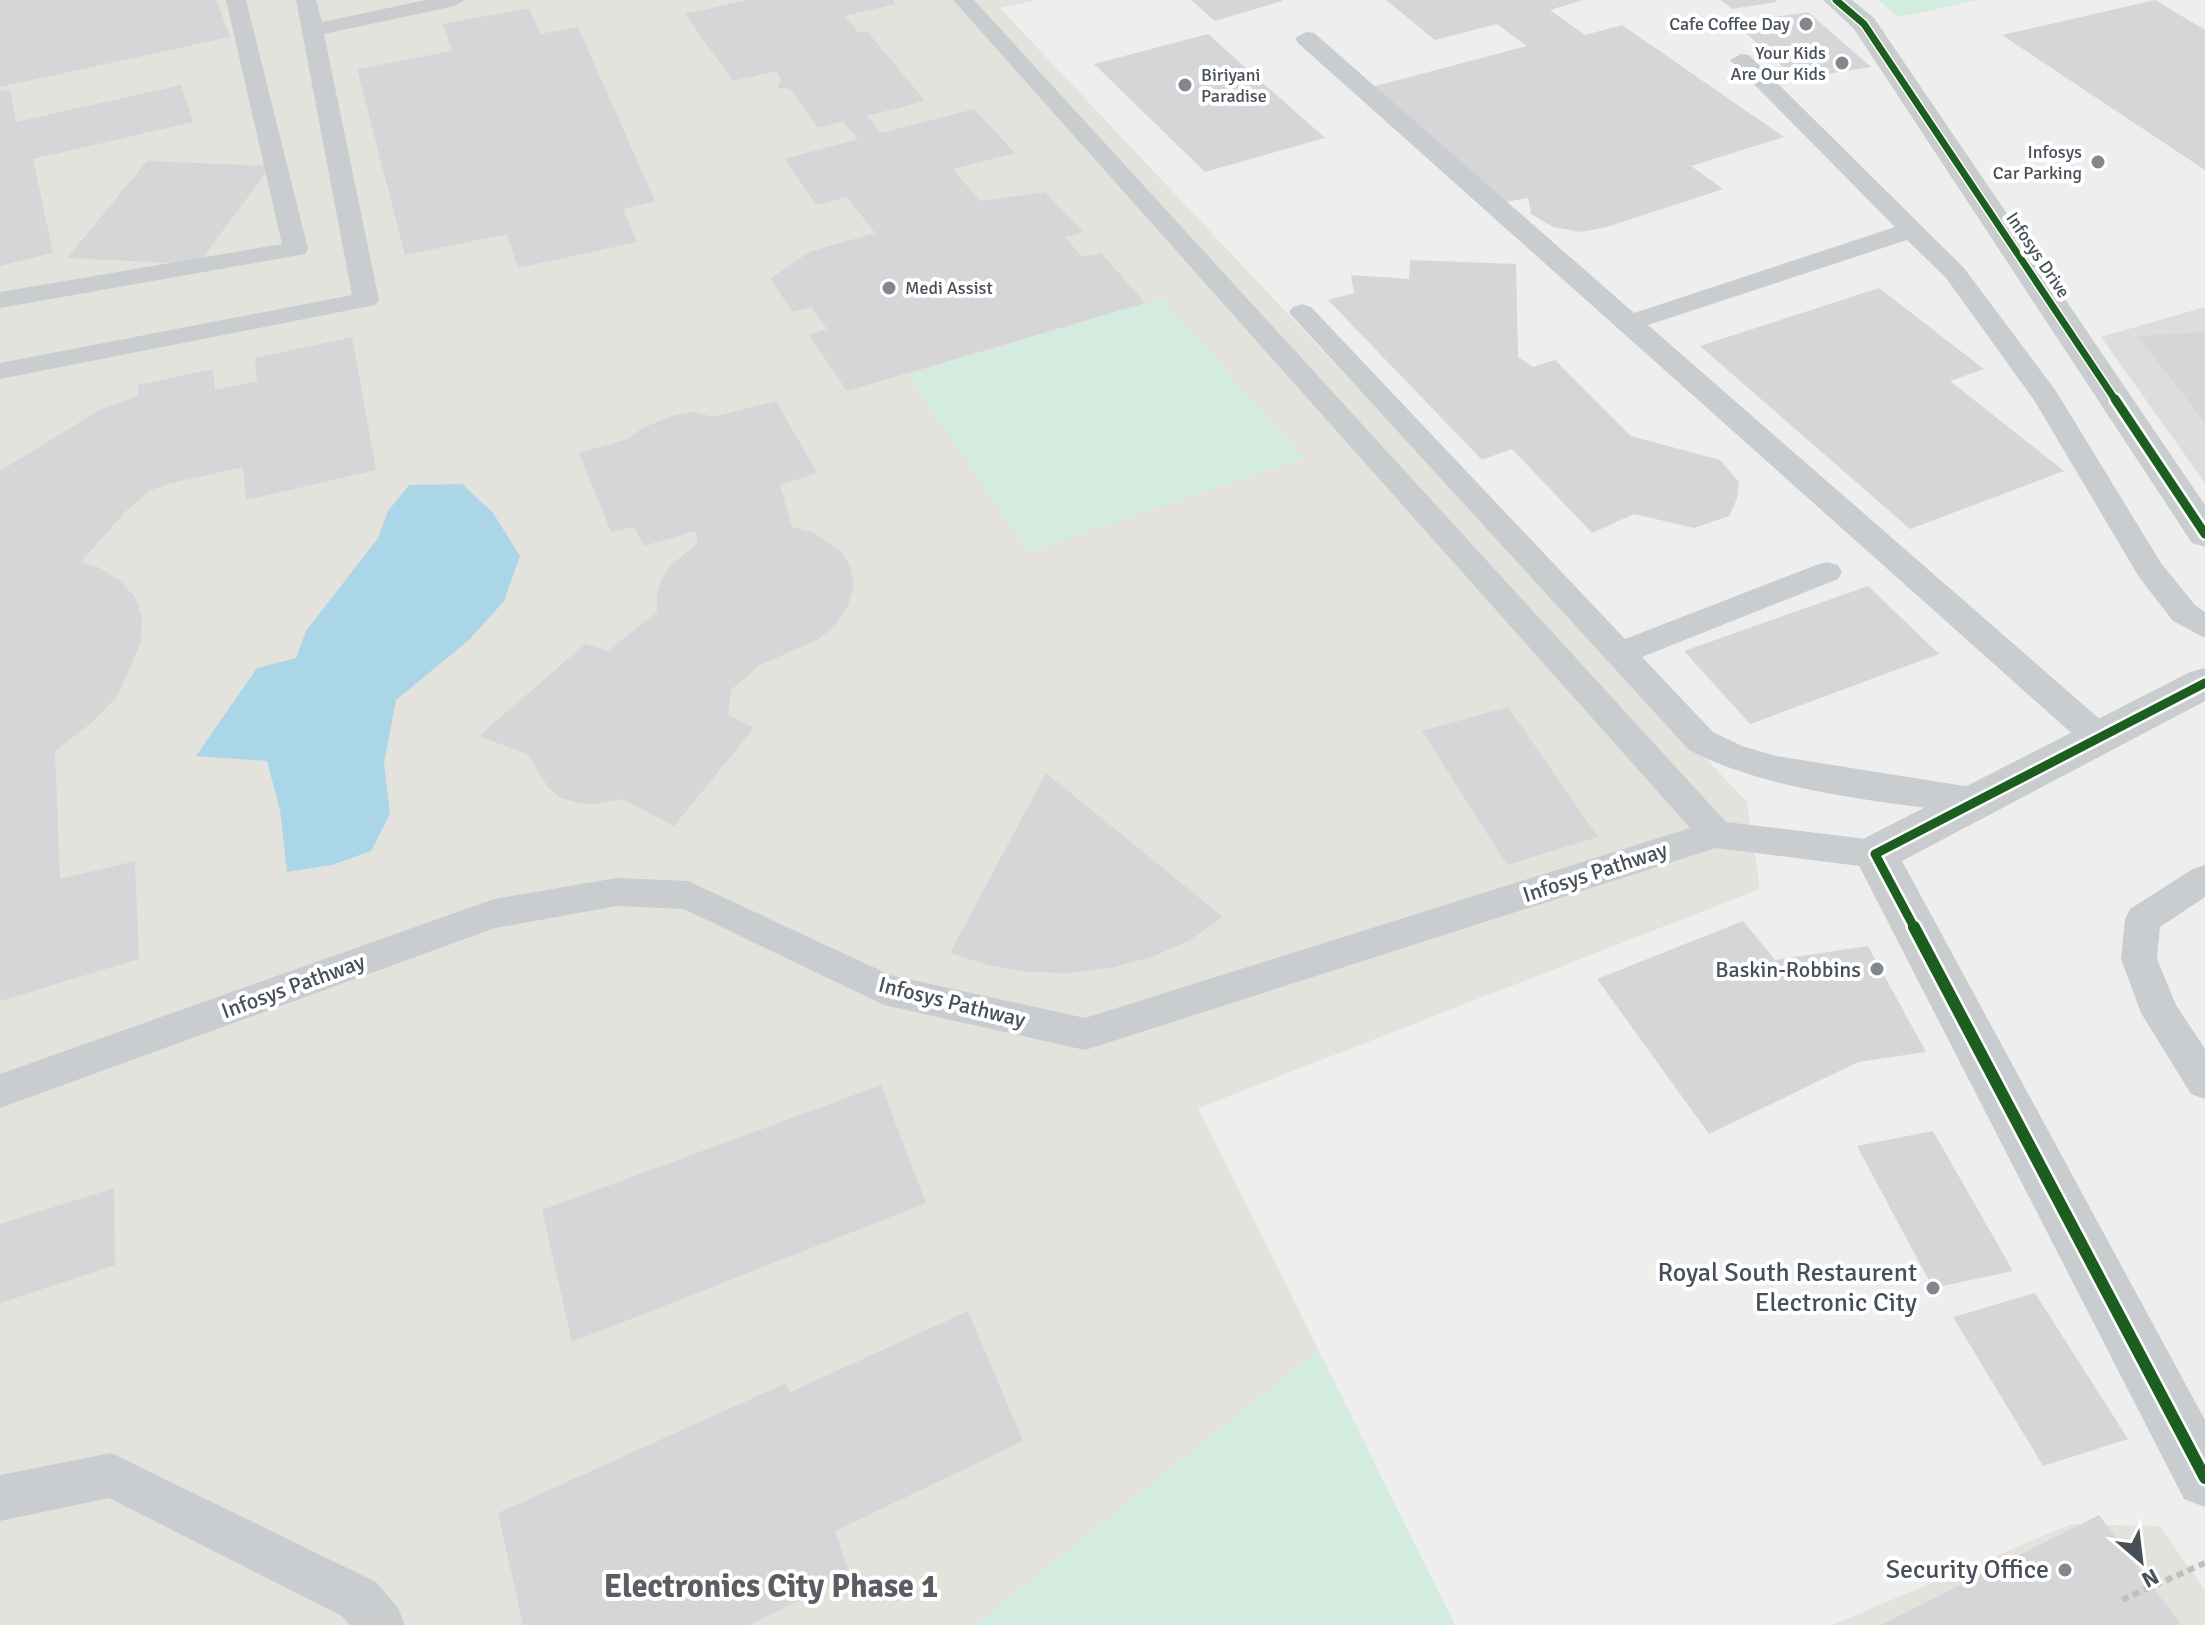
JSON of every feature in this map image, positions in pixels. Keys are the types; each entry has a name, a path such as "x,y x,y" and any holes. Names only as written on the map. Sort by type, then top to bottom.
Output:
{"street":[{"name":"Infosys Drive","path":"1836,0 1864,24 2205,534"},
{"path":"2205,683 1875,854 2205,1478"}],"lane":[{"path":"0,300 296,249 236,0"},
{"path":"0,371 366,300 306,0"},
{"path":"313,30 455,0"},
{"path":"963,0 1716,834"},
{"path":"1306,38 2099,738"},
{"path":"1741,60 1955,273 2046,397 2150,570 2184,613 2205,627"},
{"path":"1629,323 1912,230"},
{"path":"1302,312 1701,741 1718,751 1763,766 1895,791 1977,801"},
{"path":"1619,654 1827,572"},
{"name":"Infosys Pathway","path":"0,1091 494,914 617,892 688,895 884,989 1085,1034 1716,834 1875,854"},
{"path":"2205,879 2143,919 2139,959 2160,1013 2205,1082"},
{"path":"0,1498 111,1475 359,1599 381,1625"}],"path":[{"path":"2122,1600 2205,1563"}],"shaded area":[{"path":"0,0 1036,0 1000,8 1747,802 1760,889 1198,1108 1455,1625 0,1625"},
{"path":"2205,307 2205,483 2101,337"},
{"name":"Security Office","path":"2071,1524 2160,1526 2205,1591 2205,1625 1832,1625"}],"green space":[{"path":"1878,0 1978,0 1899,17"},
{"path":"1162,298 1304,458 1029,552 907,375"},
{"path":"1318,1350 1455,1625 974,1625"}],"water":[{"path":"462,484 493,513 520,556 504,601 469,640 396,700 384,763 390,814 371,851 332,865 287,872 280,810 267,761 196,756 257,668 296,658 306,631 378,538 388,511 409,485"}],"building":[{"path":"0,0 216,0 230,37 0,87"},
{"path":"747,0 893,0 896,4 845,16 859,33 867,31 925,101 867,116 881,133 974,109 1015,153 953,169 980,201 1045,192 1083,232 1065,237 1082,257 1101,253 1145,303 847,391 809,335 827,329 811,307 793,312 770,279 809,252 875,233 847,197 817,205 784,159 858,139 843,121 818,128 790,89 778,88 781,79 776,71 733,81 685,14"},
{"path":"1191,0 1282,0 1282,1 1215,21"},
{"path":"1386,0 1583,0 1550,10 1585,35 1622,25 1784,137 1691,166 1723,189 1607,227 1581,232 1553,227 1531,214 1528,198 1506,202 1372,87 1527,46 1497,24 1435,40"},
{"path":"1721,0 1776,0 1776,2 1732,9"},
{"path":"2155,0 2205,30 2205,170 2002,35"},
{"path":"529,8 540,34 578,27 655,201 623,209 637,242 518,268 507,234 405,255 357,69 452,51 443,24"},
{"path":"1808,12 1871,67 1796,79 1735,23"},
{"path":"1208,34 1325,138 1205,172 1094,64"},
{"path":"181,85 193,122 33,159 53,253 0,266 0,91 10,89 16,122"},
{"path":"147,161 271,166 198,264 67,258"},
{"path":"1410,260 1516,264 1518,357 1533,367 1555,360 1631,436 1720,460 1739,482 1737,499 1729,516 1694,528 1634,514 1592,533 1512,449 1482,460 1328,300 1354,293 1351,275 1409,279"},
{"path":"1879,288 1984,369 1950,381 2064,471 1910,529 1700,346"},
{"path":"2205,332 2205,423 2138,336"},
{"path":"352,337 376,470 246,500 243,467 168,484 149,491 125,512 81,562 98,567 119,580 135,597 142,618 141,642 118,695 94,721 55,751 60,879 135,861 139,959 0,1001 0,471 101,409 138,396 138,385 213,369 215,390 257,381 255,358"},
{"path":"776,401 817,473 780,485 792,527 812,532 840,551 850,565 854,585 848,606 836,624 819,639 760,665 731,690 728,715 754,728 674,826 622,799 598,804 578,803 559,797 548,787 527,754 479,736 585,644 608,651 657,612 661,580 670,566 698,543 695,531 644,546 634,527 611,532 579,453 628,439 642,428 675,415 696,412 713,417"},
{"path":"1868,586 1939,654 1750,724 1684,651"},
{"path":"1508,707 1598,837 1507,865 1422,731"},
{"path":"1046,773 1223,917 1190,940 1152,957 1111,968 1069,973 1027,972 988,965 950,953"},
{"path":"1743,921 1775,960 1868,946 1926,1052 1858,1062 1709,1134 1597,979"},
{"path":"881,1085 926,1203 572,1342 542,1210"},
{"path":"1933,1131 2013,1271 1933,1288 1857,1146"},
{"path":"114,1188 115,1265 0,1303 0,1224"},
{"path":"2035,1293 2128,1439 2043,1466 1953,1317"},
{"path":"968,1311 1023,1441 835,1531 850,1575 749,1625 523,1625 498,1513 786,1383 790,1392"},
{"name":"Security Office","path":"2099,1515 2181,1625 1881,1625"}],"cycle path":[{"path":"1836,0 1864,24 2205,534"},
{"path":"2205,683 1875,854 2205,1478"}],"place":[{"name":"Cafe Coffee Day","path":"1806,24"},
{"name":"Your Kids Are Our Kids","path":"1842,63"},
{"name":"Biriyani Paradise","path":"1185,85"},
{"name":"Infosys Car Parking","path":"2098,162"},
{"name":"Medi Assist","path":"889,288"},
{"name":"Baskin-Robbins","path":"1877,969"},
{"name":"Royal South Restaurent Electronic City","path":"1933,1288"},
{"name":"Security Office","path":"2065,1570"}],"district":[{"name":"Electronics City Phase 1","path":"771,1586"}]}
